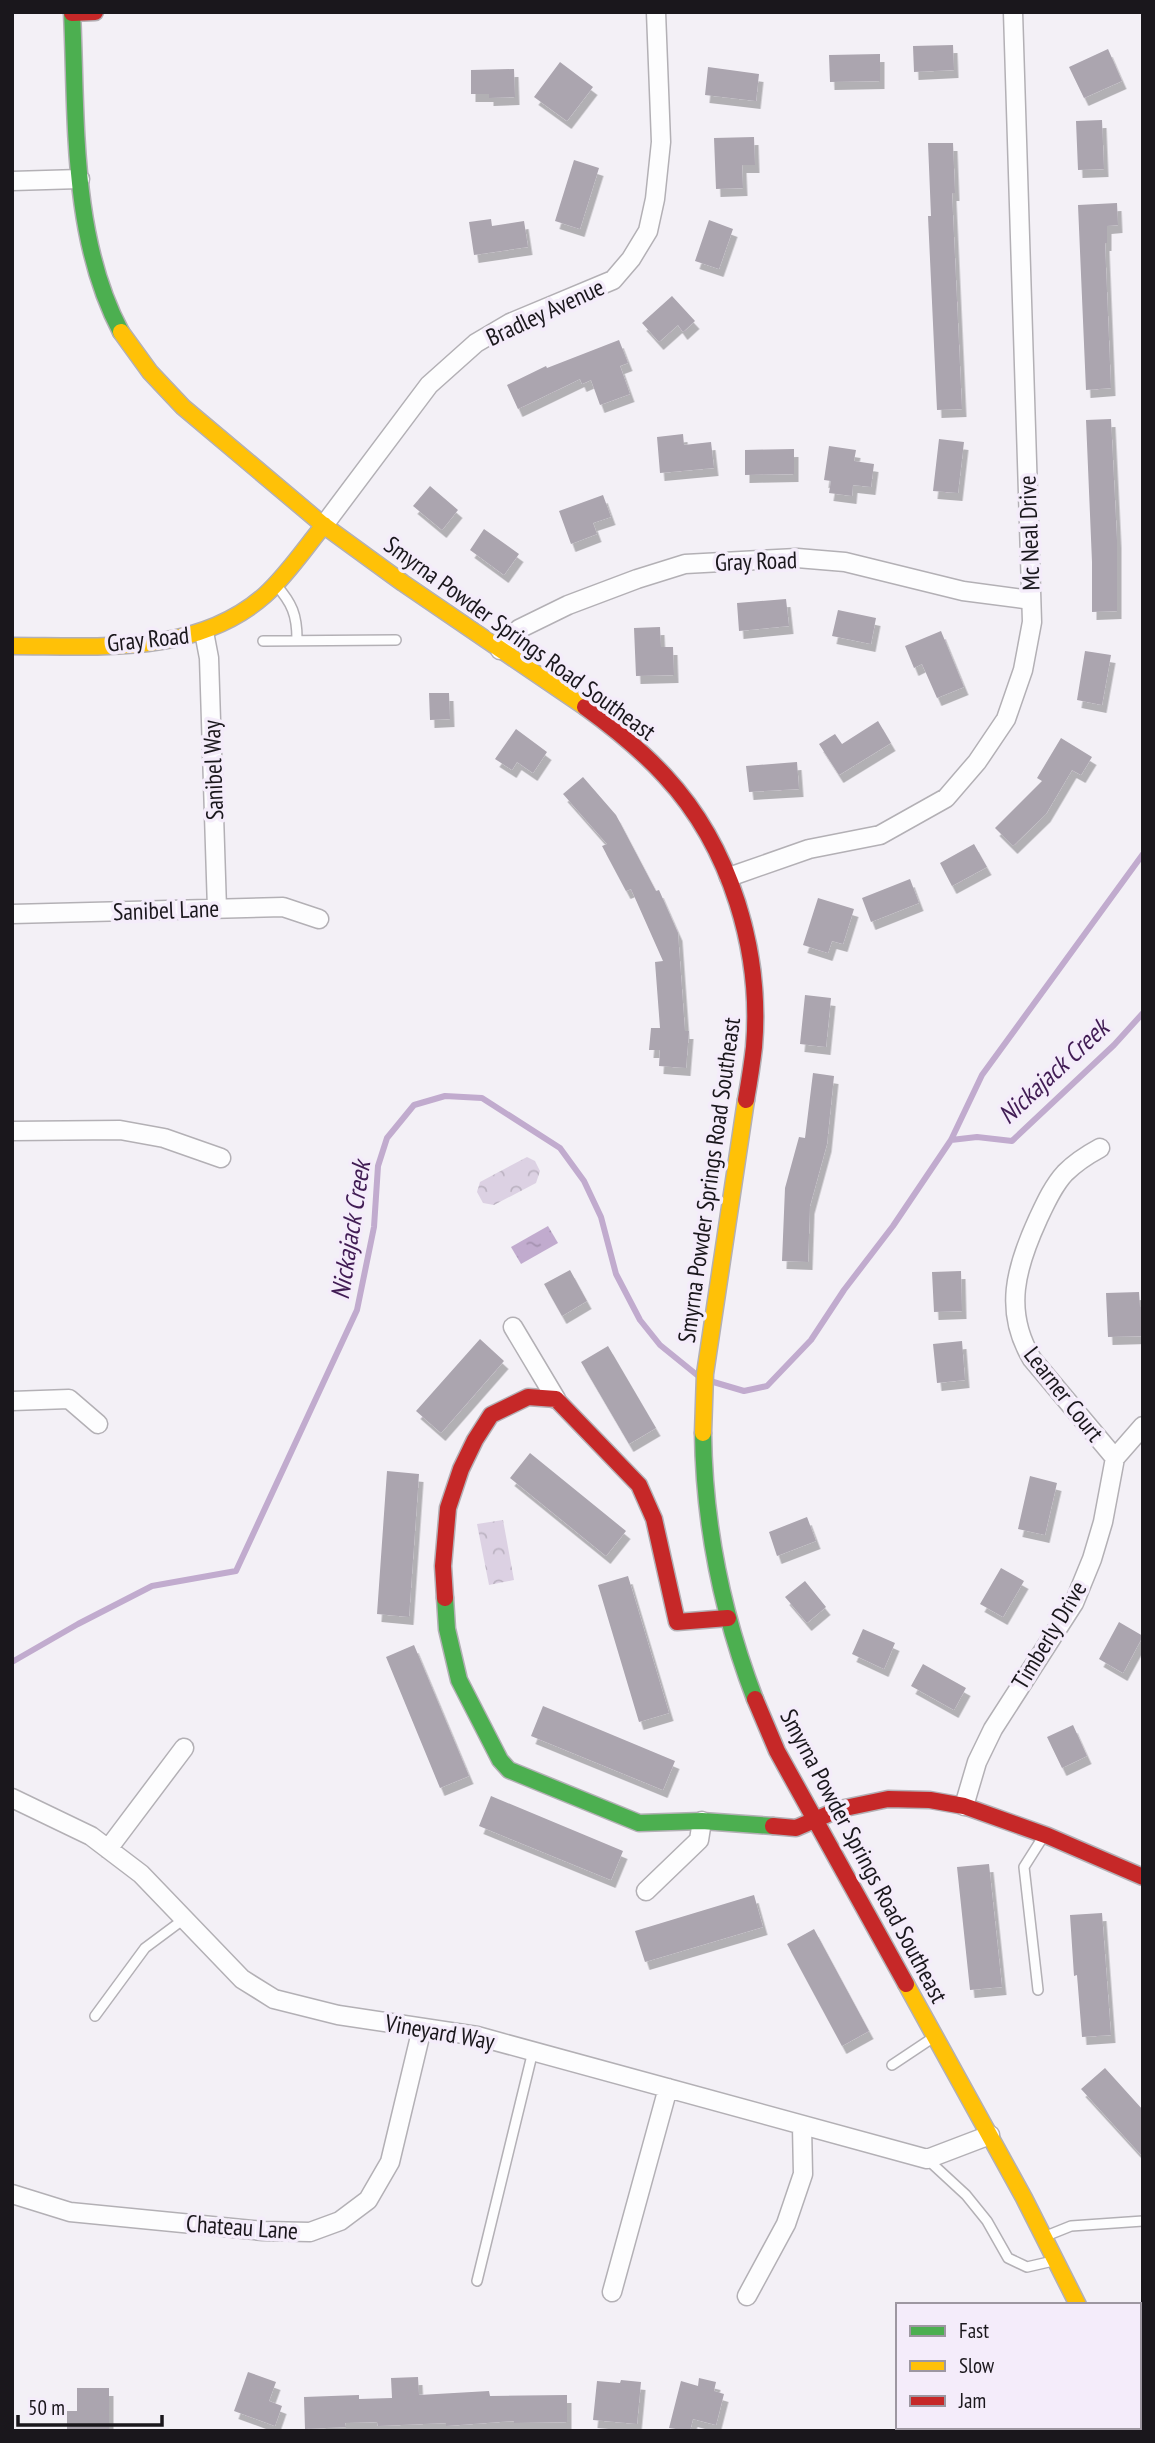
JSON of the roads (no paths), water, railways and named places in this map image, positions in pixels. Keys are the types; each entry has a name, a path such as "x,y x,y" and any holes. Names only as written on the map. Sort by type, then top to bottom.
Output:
{"street":[{"path":"72,13 95,12"},
{"name":"Bradley Avenue","path":"324,525 429,385 476,343 510,323 613,281 631,259 648,231 662,142 656,12"},
{"name":"Mc Neal Drive","path":"729,877 810,849 880,835 946,798 977,762 1006,719 1023,670 1032,622 1013,12"},
{"name":"Smyrna Powder Springs Road Southeast","path":"72,13 82,203 94,270 109,309 142,363 174,400 324,525 636,746 661,770 683,798 705,831 729,877 743,920 750,954 756,1015 754,1047 705,1374 702,1418 706,1486 715,1555 728,1618 761,1713 778,1751 990,2135 1077,2303"},
{"path":"12,181 80,179"},
{"name":"Gray Road","path":"12,646 142,644 175,641 204,632 239,615 264,596 324,525"},
{"name":"Gray Road","path":"500,650 519,629 568,605 685,564 797,558 845,562 963,591 1031,600"},
{"name":"Sanibel Way","path":"204,632 209,658 217,908"},
{"name":"Sanibel Lane","path":"12,914 283,907 319,919"},
{"path":"12,1131 120,1130 164,1138 220,1158"},
{"name":"Learner Court","path":"1100,1148 1080,1159 1063,1175 1048,1197 1018,1270 1016,1314 1023,1344 1032,1359 1115,1458"},
{"path":"513,1327 556,1399 639,1485 654,1518 677,1622 728,1618"},
{"path":"12,1401 69,1398 98,1424"},
{"path":"556,1399 528,1398 491,1415 461,1469 448,1508 443,1566 447,1629 459,1680 500,1760 509,1770 639,1823 702,1821 796,1828 839,1809 888,1799 930,1800 964,1805 1143,1877"},
{"path":"1115,1458 1143,1426"},
{"name":"Timberly Drive","path":"964,1805 976,1762 993,1729 1074,1603 1092,1559 1103,1522 1115,1458"},
{"path":"108,1849 184,1748"},
{"name":"Vineyard Way","path":"12,1798 91,1836 141,1874 242,1979 274,1999 338,2015 477,2036 927,2159"},
{"path":"646,1891 699,1840 702,1821"},
{"name":"Chateau Lane","path":"12,2193 70,2213 263,2231 310,2232 340,2221 368,2200 390,2162 422,2028"},
{"path":"612,2292 668,2088"},
{"path":"747,2297 786,2224 803,2174 802,2126"},
{"path":"927,2159 990,2135"}],"lane":[{"path":"274,584 294,607 297,639"},
{"path":"263,641 396,640"},
{"path":"1038,1990 1024,1867 1044,1835"},
{"path":"95,2016 145,1948 184,1919"},
{"path":"892,2065 935,2036"},
{"path":"477,2281 533,2051"},
{"path":"927,2159 966,2195 987,2221 1008,2258 1027,2267 1056,2260"},
{"path":"1044,2236 1071,2226 1143,2221"}],"water":[{"path":"548,1226 558,1243 521,1264 511,1247"}],"waterway":[{"name":"Nickajack Creek","path":"710,1381 744,1391 767,1386 811,1340 951,1140 982,1075 1143,854"},
{"name":"Nickajack Creek","path":"951,1140 977,1137 1012,1141 1114,1045 1143,1013"},
{"name":"Nickajack Creek","path":"12,1662 152,1586 236,1571 357,1310 374,1227 378,1166 387,1138 414,1105 445,1096 482,1098 560,1148 584,1181 601,1217 616,1274 640,1320 660,1345 697,1375"}]}
